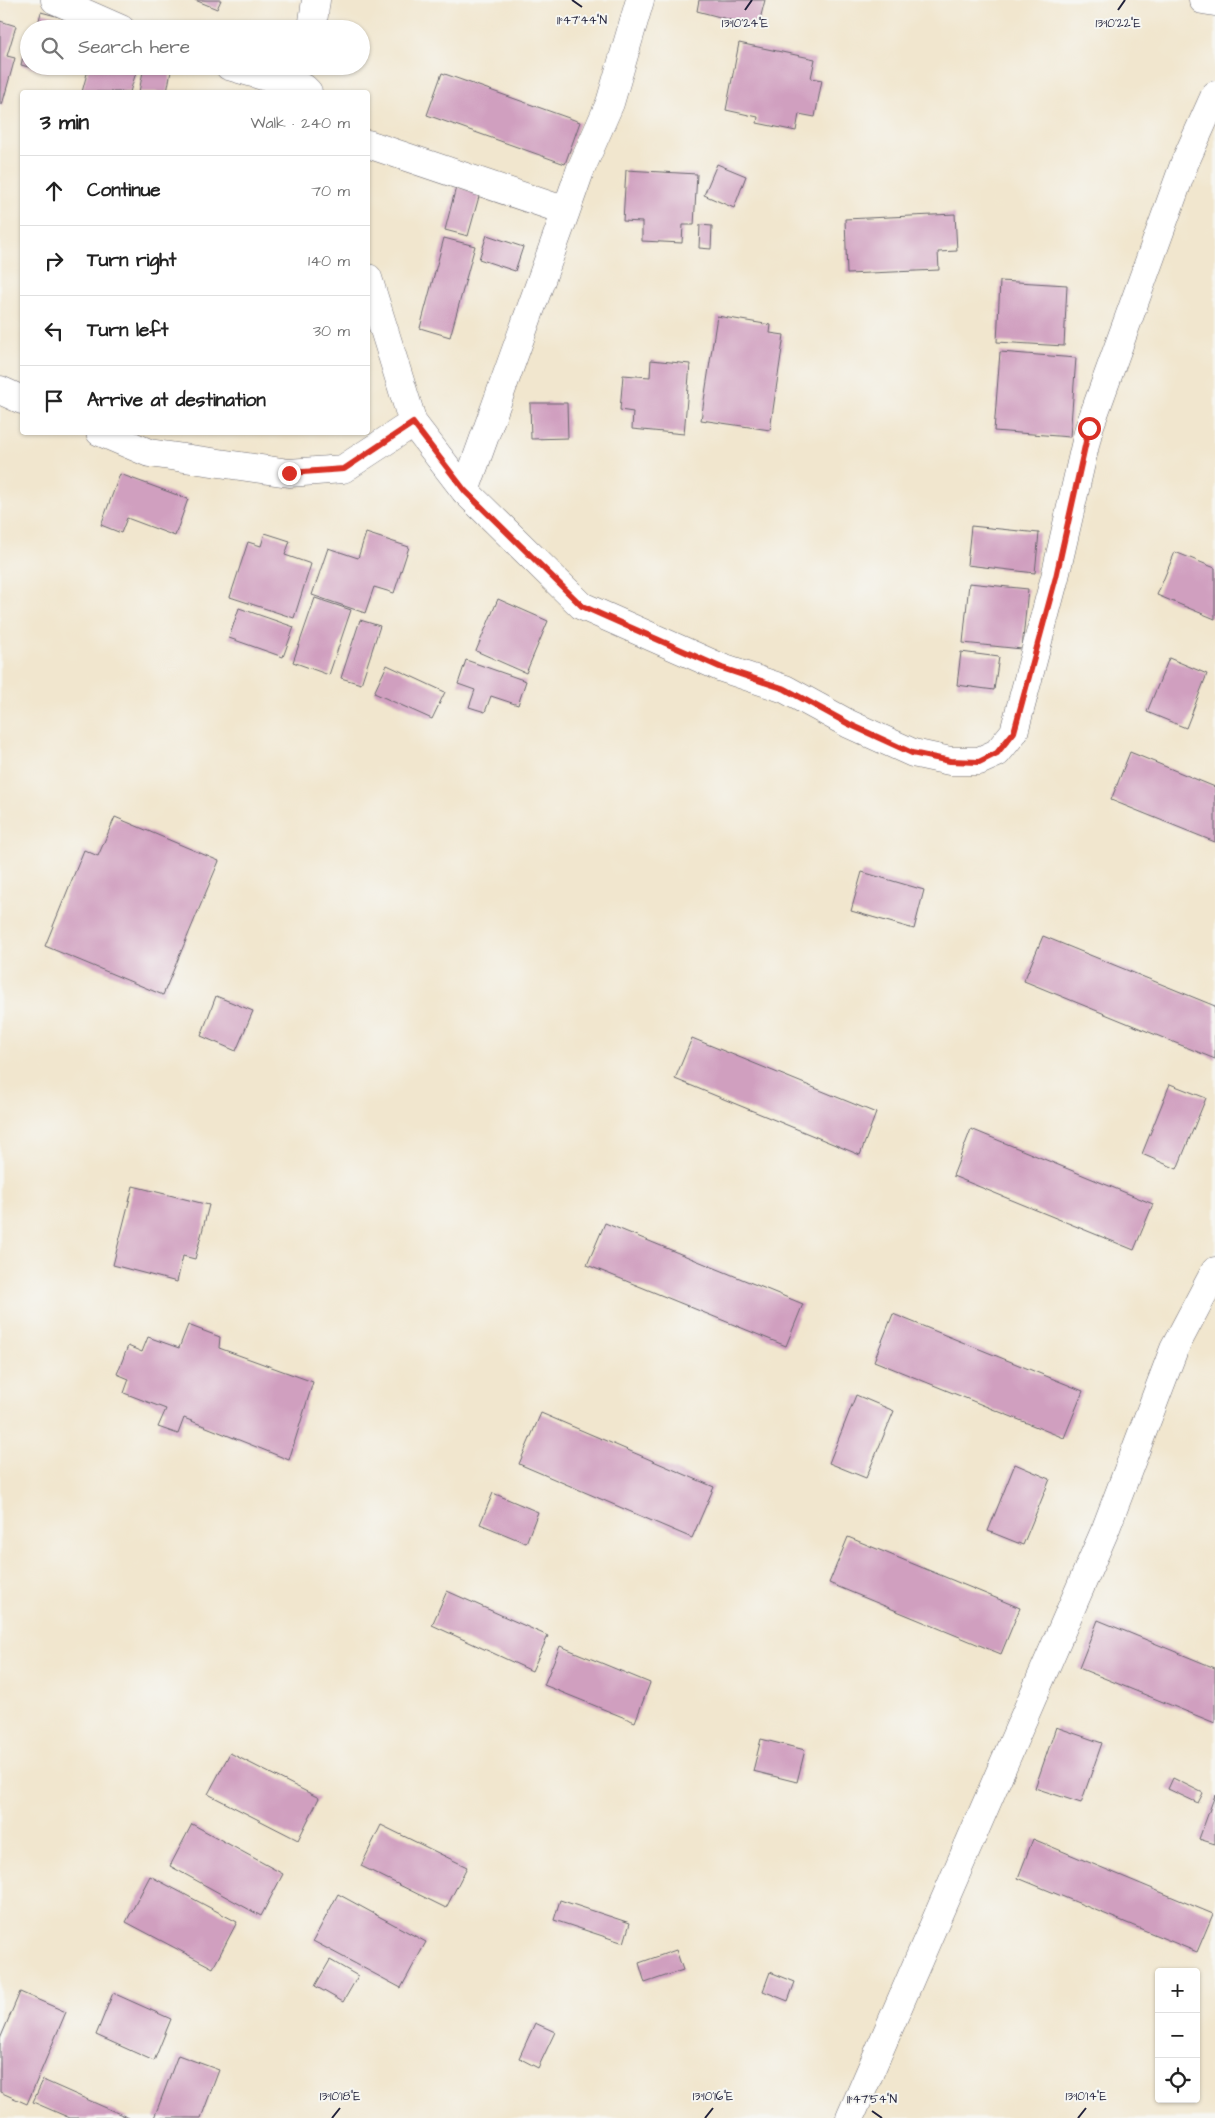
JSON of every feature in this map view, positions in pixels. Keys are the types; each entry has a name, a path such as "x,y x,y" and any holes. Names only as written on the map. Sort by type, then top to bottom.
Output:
{"street":[{"path":"55,0 101,20"},
{"path":"313,20 316,0"},
{"path":"465,491 580,171 610,103 640,0"},
{"path":"1203,0 1215,2"},
{"path":"272,75 306,82"},
{"path":"370,284 413,423 465,491 582,606 722,668 785,689 849,724 912,753 950,761 979,762 997,753 1014,732 1056,577 1089,428 1185,162 1215,95"},
{"path":"370,145 566,211"},
{"path":"0,390 20,399"},
{"path":"107,435 148,453 289,473 344,469 413,423"},
{"path":"850,2118 1106,1528 1174,1349 1215,1271"}],"building":[{"path":"195,0 221,0 217,9"},
{"path":"699,0 765,0 758,27 697,11"},
{"path":"41,12 63,18 62,20 39,20"},
{"path":"0,21 16,26 7,56 15,58 2,105 0,104"},
{"path":"739,43 815,59 811,78 822,80 815,117 799,114 796,131 757,123 758,117 726,110"},
{"path":"442,73 580,122 565,164 427,115"},
{"path":"87,75 135,75 131,90 83,90"},
{"path":"142,75 170,75 167,90 139,90"},
{"path":"717,164 746,176 734,208 704,195"},
{"path":"626,170 697,174 694,225 683,225 682,243 642,241 642,222 623,221"},
{"path":"456,187 480,193 468,236 445,230"},
{"path":"955,214 957,251 938,252 939,270 847,274 845,219"},
{"path":"700,225 712,226 711,249 699,248"},
{"path":"487,235 523,247 515,271 479,259"},
{"path":"444,238 475,246 450,337 420,328"},
{"path":"1000,281 1067,285 1064,346 997,342"},
{"path":"717,316 771,325 770,333 784,335 770,430 701,420"},
{"path":"1000,352 1076,358 1070,437 994,431"},
{"path":"651,360 690,364 684,434 632,429 633,412 620,410 623,375 650,377"},
{"path":"530,403 567,403 568,438 531,439"},
{"path":"120,474 188,499 175,536 127,518 121,533 101,525"},
{"path":"971,526 1039,533 1035,573 967,565"},
{"path":"265,533 290,541 285,555 311,564 294,618 230,597 248,542 261,546"},
{"path":"366,533 409,547 394,593 374,587 365,613 312,595 328,548 358,558"},
{"path":"1175,552 1215,568 1215,619 1157,595"},
{"path":"969,583 1028,589 1022,649 963,643"},
{"path":"315,598 351,610 329,675 293,662"},
{"path":"498,599 548,621 526,673 476,651"},
{"path":"239,608 294,627 283,657 229,638"},
{"path":"360,620 380,626 361,684 341,678"},
{"path":"961,652 999,657 994,690 957,685"},
{"path":"1169,658 1207,674 1186,728 1147,712"},
{"path":"466,660 526,681 518,705 491,696 485,712 469,707 475,690 458,684"},
{"path":"387,665 445,692 432,719 374,693"},
{"path":"1130,752 1215,787 1215,842 1111,800"},
{"path":"115,817 219,861 163,995 45,946 84,850 98,856"},
{"path":"862,872 924,890 914,929 851,911"},
{"path":"1043,936 1215,1006 1215,1059 1024,981"},
{"path":"216,996 253,1011 236,1051 201,1036"},
{"path":"692,1038 876,1113 860,1155 675,1079"},
{"path":"1170,1084 1206,1098 1177,1169 1142,1154"},
{"path":"971,1129 1153,1204 1134,1250 953,1176"},
{"path":"133,1186 209,1205 195,1259 183,1256 177,1282 113,1265"},
{"path":"605,1223 803,1304 786,1346 587,1265"},
{"path":"893,1314 1083,1391 1064,1438 874,1361"},
{"path":"188,1325 220,1337 219,1348 313,1382 289,1460 184,1418 178,1434 158,1427 166,1409 124,1393 129,1379 117,1374 128,1346 142,1352 148,1337 179,1348"},
{"path":"856,1395 894,1411 866,1478 829,1463"},
{"path":"541,1413 714,1487 692,1538 519,1464"},
{"path":"1015,1464 1050,1479 1023,1545 988,1531"},
{"path":"493,1493 538,1512 526,1543 480,1524"},
{"path":"848,1537 1020,1608 1001,1654 829,1583"},
{"path":"447,1591 548,1636 532,1671 432,1625"},
{"path":"1098,1620 1215,1668 1215,1723 1079,1668"},
{"path":"560,1646 650,1683 635,1722 544,1685"},
{"path":"1056,1727 1102,1743 1081,1803 1035,1788"},
{"path":"761,1739 805,1750 797,1782 753,1771"},
{"path":"230,1753 319,1798 298,1840 208,1794"},
{"path":"1173,1778 1203,1793 1198,1803 1168,1789"},
{"path":"1215,1795 1215,1844 1199,1839"},
{"path":"192,1824 283,1874 261,1916 170,1866"},
{"path":"381,1825 467,1867 446,1908 361,1866"},
{"path":"1033,1839 1213,1914 1197,1952 1018,1878"},
{"path":"150,1876 237,1922 213,1968 126,1922"},
{"path":"338,1894 426,1942 401,1988 313,1941"},
{"path":"560,1900 630,1923 624,1943 554,1920"},
{"path":"676,1950 683,1970 645,1983 639,1963"},
{"path":"330,1960 358,1976 343,2002 315,1986"},
{"path":"770,1972 795,1982 788,2001 763,1991"},
{"path":"20,1992 66,2012 27,2104 0,2092 0,2039"},
{"path":"113,1993 171,2019 154,2061 96,2035"},
{"path":"535,2023 555,2032 538,2068 519,2058"},
{"path":"178,2055 219,2070 201,2118 154,2118"},
{"path":"43,2080 129,2118 70,2118 33,2102"}],"route":[{"path":"289,473 344,469 413,423 465,491 582,606 722,668 785,689 849,724 912,753 950,761 979,762 997,753 1014,732 1056,577 1089,428"}]}
